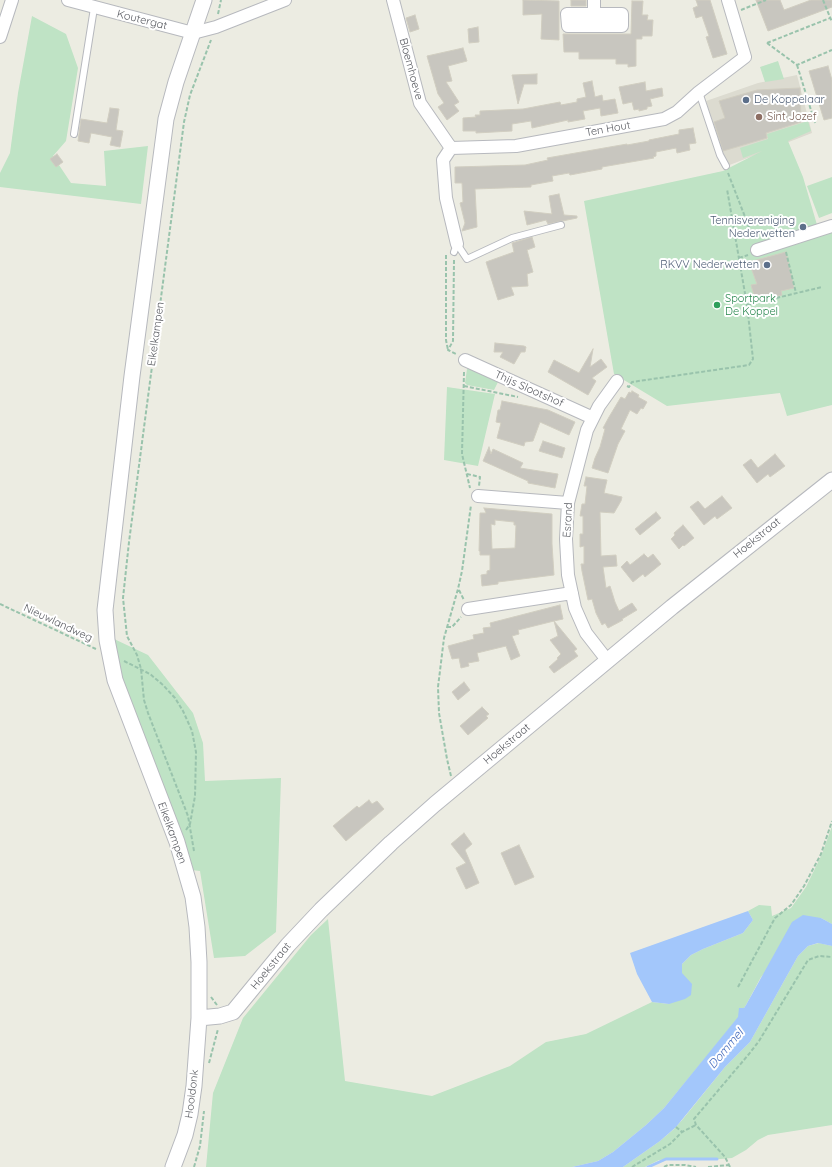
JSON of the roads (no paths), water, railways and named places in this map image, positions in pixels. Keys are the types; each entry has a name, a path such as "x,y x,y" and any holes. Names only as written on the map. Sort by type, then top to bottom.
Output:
{"street":[{"path":"0,37 12,0"},
{"name":"Koutergat","path":"68,0 193,33"},
{"name":"Eikelkampen","path":"199,1018 198,942 195,914 189,884 173,831 119,694 105,624 106,597 131,384 166,119 176,82 204,0"},
{"path":"193,33 216,27 285,0"},
{"name":"Bloemhoeve","path":"393,0 420,103 451,148"},
{"path":"594,0 594,14"},
{"name":"Ten Hout","path":"451,148 516,146 664,119 677,112 745,57 728,0"},
{"path":"451,148 442,160 452,248"},
{"path":"757,250 832,226"},
{"name":"Thijs Slootshof","path":"465,360 593,418"},
{"name":"Esrand","path":"607,660 586,633 572,593 568,575 568,503 587,430 599,406 617,381"},
{"name":"Hoekstraat","path":"199,1018 220,1016 233,1012 274,960 321,910 391,843 454,788 607,660 690,592 832,480"},
{"path":"473,495 568,503"},
{"path":"468,609 572,593"},
{"name":"Hooidonk","path":"173,1167 185,1135 190,1114 194,1086 199,1018"}],"lane":[{"path":"74,134 94,8"},
{"path":"700,92 720,155 726,166"},
{"path":"452,248 467,259 512,238 561,225"}],"water":[{"path":"748,911 753,920 743,933 691,955 682,964 682,973 692,984 691,995 685,999 669,1004 652,1002 637,974 630,953"},
{"name":"Dommel","path":"803,915 821,918 832,924 832,946 818,943 808,946 798,956 750,1042 725,1067 676,1127 660,1141 623,1167 572,1167 598,1161 613,1152 664,1108 738,1017 739,1008 744,1008 746,1005 792,922"}],"waterway":[{"path":"648,1167 666,1159 717,1159"}],"place":[{"name":"De Koppelaar","path":"746,100"},
{"name":"Sint Jozef","path":"759,117"},
{"name":"Tennisvereniging Nederwetten","path":"803,227"},
{"name":"RKVV Nederwetten","path":"767,265"},
{"name":"Sportpark De Koppel","path":"717,305"}]}
